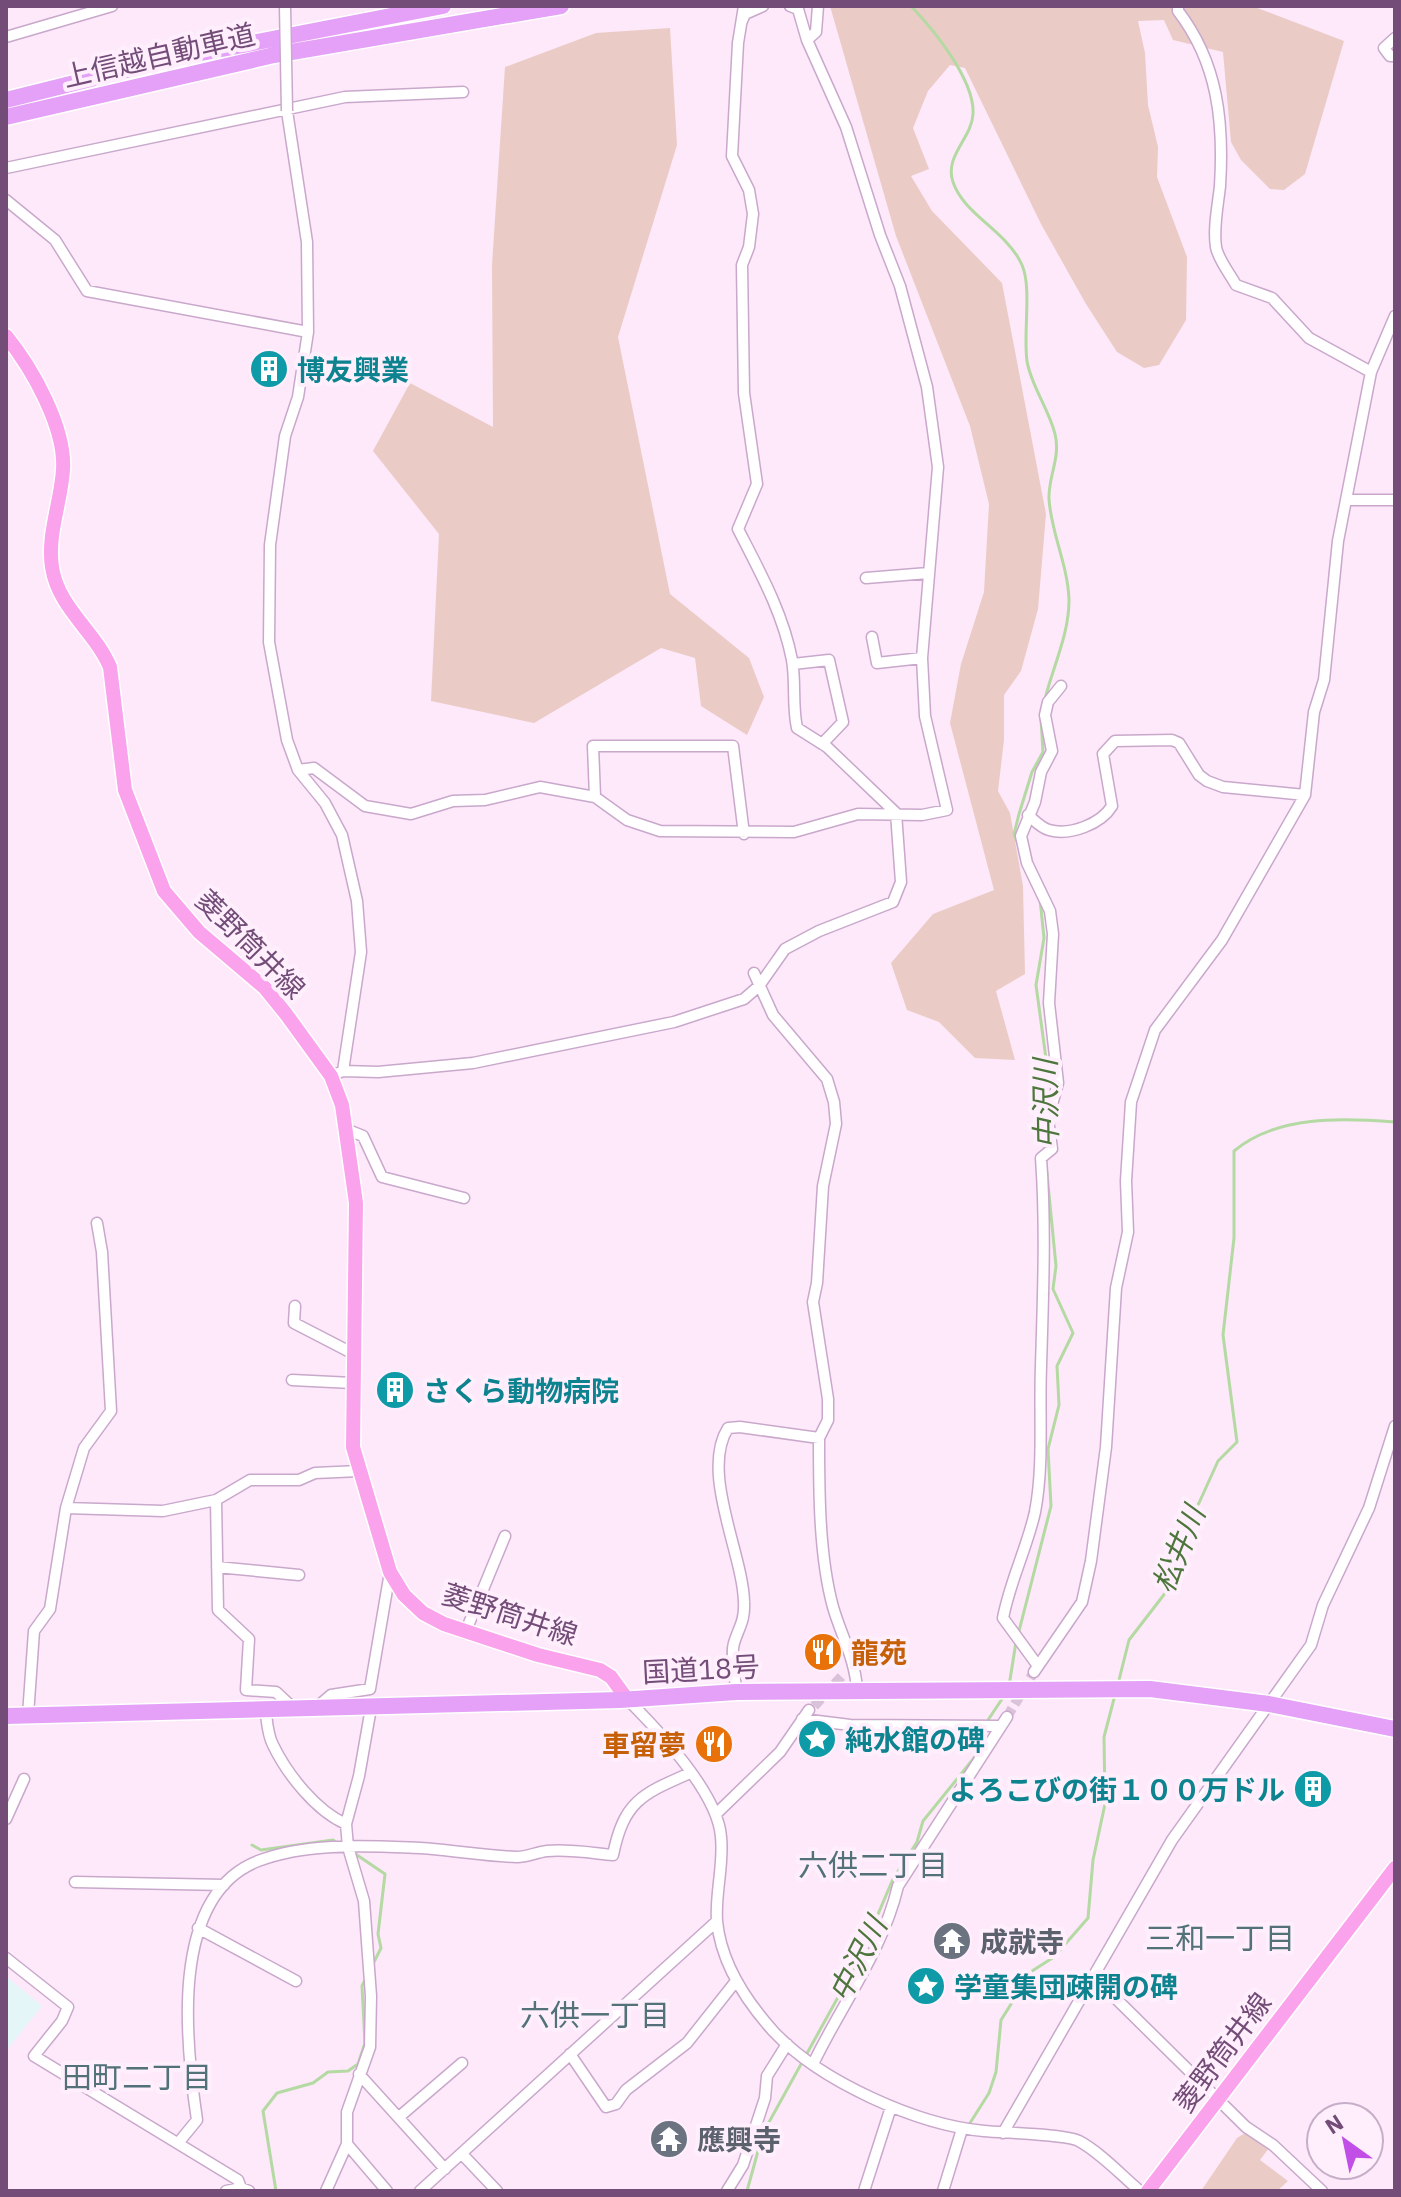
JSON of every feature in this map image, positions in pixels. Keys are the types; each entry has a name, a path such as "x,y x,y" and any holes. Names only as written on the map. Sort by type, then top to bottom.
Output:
{"highway":[{"name":"上信越自動車道","path":"6,100 175,58 443,6"},
{"name":"上信越自動車道","path":"6,117 274,55 561,6"},
{"name":"国道18号","path":"6,1716 291,1706 371,1708 736,1692 1150,1689 1269,1704 1395,1729"}],"main road":[{"name":"菱野筒井線","path":"6,336 24,358 60,434 64,468 51,566 57,588 103,650 110,667 125,790 164,891 199,932 265,988 337,1074 348,1130 358,1253 352,1383 353,1447 390,1572 404,1595 423,1613 465,1633 600,1670 611,1677 627,1699"},
{"name":"菱野筒井線","path":"1148,2191 1395,1868"}],"street":[{"path":"6,37 112,6"},
{"path":"285,6 287,111 307,242 308,332 298,397 285,436 268,568 269,642 284,728 298,770 325,803 342,835 357,901 361,952 337,1074 491,1060 674,1022 744,999 759,986 785,949 819,931 893,902 901,882 896,813 822,744 797,728 793,709 793,664 781,616 738,529 757,484 744,393 742,265 749,247 753,214 749,190 732,156 738,43 744,6"},
{"path":"738,43 745,14 763,6"},
{"path":"298,770 314,768 365,806 411,814 453,801 485,800 528,788 595,797 627,820 660,831 794,832 858,814 922,815 947,810 925,716 922,658 938,467 927,387 900,286 846,127 807,40 798,9 790,6"},
{"path":"807,40 816,32 818,6"},
{"path":"1178,9 1195,33 1213,74 1219,101 1221,173 1216,249 1236,285 1272,298 1309,338 1371,372"},
{"path":"1395,38 1384,48 1390,56 1395,56"},
{"path":"6,168 345,97 463,92"},
{"path":"6,200 55,240 87,291 308,332"},
{"path":"1061,686 1048,702 1045,715 1052,751 1041,772 1022,849 1046,900 1053,934 1049,1003 1058,1083 1048,1119 1052,1149 1041,1158 1045,1284 1039,1480 1034,1515 1008,1592 1003,1618 1036,1669 1082,1602 1091,1561 1106,1447 1116,1288 1128,1232 1126,1181 1131,1102 1155,1030 1229,929 1305,795 1314,712 1324,680 1338,541 1371,372 1395,316"},
{"path":"1348,500 1395,500"},
{"path":"866,578 928,573"},
{"path":"872,637 877,663 922,658"},
{"path":"793,664 829,660 843,722 822,744"},
{"path":"1028,815 1045,829 1059,832 1082,828 1098,820 1112,806 1103,754 1115,741 1172,740 1179,743 1199,775 1223,787 1305,795"},
{"path":"595,797 593,746 733,746 744,834"},
{"path":"754,973 773,1015 827,1079 834,1102 836,1124 823,1186 813,1302 828,1399 828,1420 819,1438 819,1494 832,1605 853,1665 857,1691"},
{"path":"348,1130 363,1136 382,1177 464,1198"},
{"path":"28,1715 34,1631 50,1609 66,1508 84,1448 111,1411 112,1404 102,1252 97,1223"},
{"path":"295,1306 294,1323 354,1354"},
{"path":"292,1380 352,1383"},
{"path":"1003,2133 1172,1840 1311,1645 1323,1605 1369,1508 1395,1426"},
{"path":"736,1692 734,1643 742,1630 744,1600 730,1542 719,1460 722,1437 728,1428 740,1427 819,1438"},
{"path":"66,1508 163,1511 216,1500 250,1480 299,1480 315,1473 359,1471"},
{"path":"216,1500 218,1610 249,1639 246,1690 276,1692 291,1706"},
{"path":"465,1633 505,1536"},
{"path":"217,1567 299,1575"},
{"path":"317,1707 331,1695 370,1689 390,1572"},
{"path":"843,1675 853,1665"},
{"path":"627,1699 690,1773 716,1814 722,1836 717,1921 724,1958 736,1981 787,2044 848,2087 891,2107 964,2129 1078,2140 1140,2191"},
{"path":"265,1707 271,1743 281,1758 318,1806 329,1817 346,1824"},
{"path":"326,2191 347,2144 347,2112 370,2047 371,1996 364,1901 348,1847 346,1824 359,1776 371,1708"},
{"path":"716,1814 780,1752 806,1715 850,1725 999,1723 898,1886 893,1907 869,1960 814,2062"},
{"path":"179,2142 197,2120 187,2010 198,1928 224,1885 254,1862 284,1853 348,1847 421,1848 520,1857 548,1851 613,1855 620,1821 634,1805 657,1788 690,1773"},
{"path":"6,1819 24,1779"},
{"path":"75,1882 224,1885"},
{"path":"420,2191 717,1921"},
{"path":"198,1928 296,1981"},
{"path":"6,1958 68,2007 34,2056 179,2142 238,2180 245,2189"},
{"path":"1093,1976 1219,2100 1320,2190"},
{"path":"570,2054 606,2107 616,2104 626,2090 687,2043 736,1981"},
{"path":"727,2191 743,2165 765,2098 767,2076 787,2044"},
{"path":"399,2117 462,2063"},
{"path":"359,2074 445,2169"},
{"path":"864,2191 891,2107"},
{"path":"943,2191 964,2129"},
{"path":"347,2144 387,2191"},
{"path":"462,2154 497,2191"},
{"path":"226,2191 245,2189"}],"shaded area":[{"path":"830,6 1252,6 1344,41 1305,174 1284,190 1270,189 1241,160 1231,142 1223,52 1173,40 1164,20 1138,21 1145,53 1148,105 1158,147 1157,177 1187,257 1186,320 1159,365 1144,368 1117,352 1041,224 965,68 950,65 928,91 913,128 929,169 911,176 932,211 1002,283 1046,514 1038,609 1021,671 1004,695 1004,740 998,791 1010,813 1023,886 1025,974 996,991 1015,1060 975,1058 939,1022 907,1010 891,963 933,914 994,890 950,723 961,664 984,592 989,504 970,426 896,236"},
{"path":"670,28 677,145 618,337 670,594 749,658 764,697 747,735 701,706 695,658 661,648 534,723 431,701 439,534 373,451 410,383 493,427 492,265 505,67 596,33"},
{"path":"6,1976 42,2006 6,2051"},
{"path":"1245,2133 1269,2148 1260,2160 1288,2181 1277,2191 1201,2191 1237,2138"}],"waterway":[{"name":"中沢川","path":"911,6 951,56 972,101 971,123 952,164 953,182 966,204 1015,253 1025,274 1027,361 1055,434 1056,451 1049,499 1069,600 1064,638 1045,699"},
{"name":"中沢川","path":"1018,844 1014,834 1019,814 1032,772 1043,752 1041,719"},
{"name":"中沢川","path":"1040,899 1044,938 1036,985 1047,1066 1042,1123 1045,1149"},
{"name":"松井川","path":"1118,1684 1129,1640 1166,1592 1178,1536 1199,1503 1218,1461 1237,1442 1223,1335 1234,1238 1234,1151 1251,1139 1290,1125 1332,1120 1395,1122"},
{"name":"中沢川","path":"1018,1635 1051,1506 1048,1449 1059,1405 1057,1366 1073,1333 1053,1289 1056,1266 1046,1164"},
{"name":"中沢川","path":"1009,1686 1016,1642"},
{"name":"松井川","path":"970,2123 989,2093 996,2072 1001,2020 1032,1971 1054,1957 1088,1918 1093,1860 1105,1804 1104,1737 1115,1695"},
{"name":"中沢川","path":"986,1723 1004,1696"},
{"name":"中沢川","path":"747,2191 763,2133 858,1961 893,1879 917,1842 923,1821 974,1758 983,1730"},
{"path":"252,1845 261,1850 333,1840 337,1843"},
{"path":"354,1853 385,1874 378,1934 381,1948 372,1966"},
{"path":"276,2191 263,2111 277,2093 313,2083 328,2072 348,2071 358,2064 365,2043 362,1986 365,1980"}],"tunnel":[{"path":"1007,1717 1034,1672"},
{"path":"804,1717 843,1675"}],"place":[{"name":"博友興業","path":"269,369"},
{"name":"さくら動物病院","path":"395,1390"},
{"name":"龍苑","path":"823,1652"},
{"name":"純水館の碑","path":"817,1739"},
{"name":"車留夢","path":"714,1744"},
{"name":"よろこびの街１００万ドル","path":"1313,1789"},
{"name":"成就寺","path":"952,1941"},
{"name":"学童集団疎開の碑","path":"926,1986"},
{"name":"應興寺","path":"669,2139"}],"district":[{"name":"六供二丁目","path":"873,1864"},
{"name":"三和一丁目","path":"1220,1937"},
{"name":"六供一丁目","path":"595,2014"},
{"name":"田町二丁目","path":"137,2076"}]}
